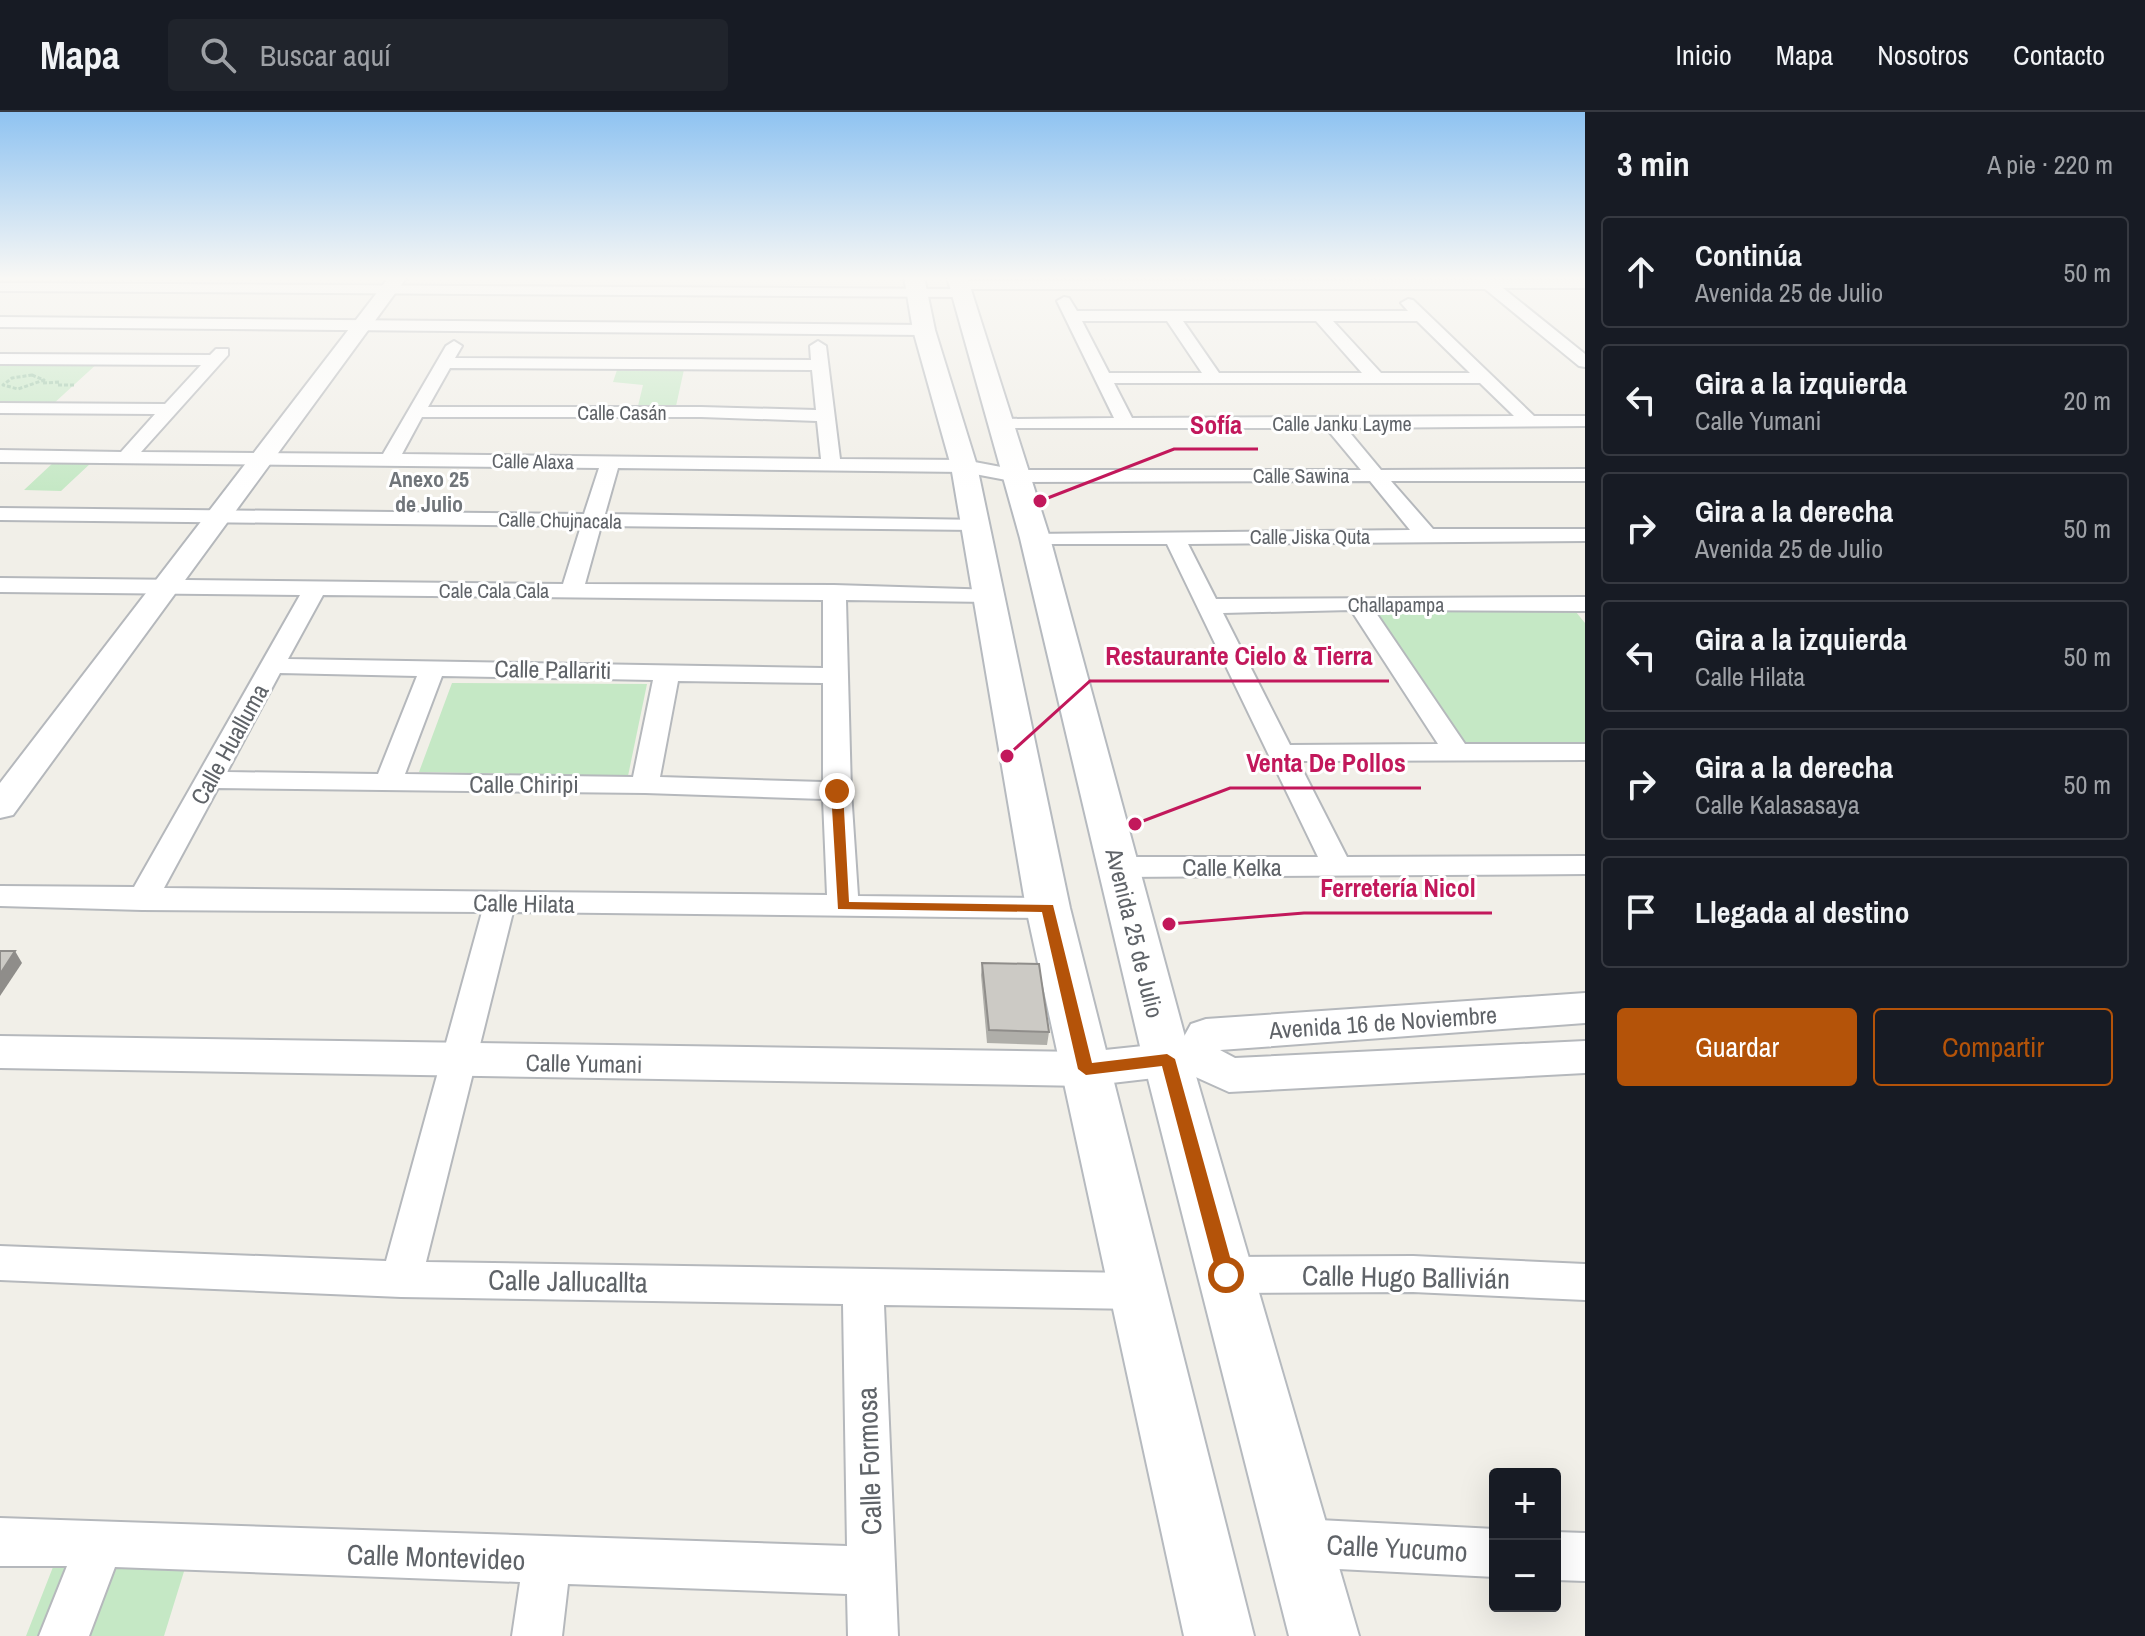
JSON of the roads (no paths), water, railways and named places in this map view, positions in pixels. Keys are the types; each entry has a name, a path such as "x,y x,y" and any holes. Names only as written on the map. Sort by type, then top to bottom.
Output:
{"main road":[{"path":"947,348 964,466 1048,908 1219,1636"},
{"name":"Avenida 25 de Julio","path":"966,348 1003,424 1118,867 1181,1058 1226,1275 1324,1636"}],"street":[{"path":"126,457 226,348"},
{"path":"0,807 344,348"},
{"path":"389,460 453,348"},
{"path":"818,348 831,465"},
{"path":"1087,348 1126,424"},
{"path":"1194,348 1214,378"},
{"path":"1349,348 1377,379"},
{"path":"1454,348 1530,422"},
{"path":"1568,348 1585,362"},
{"path":"0,359 215,360"},
{"path":"445,363 818,365"},
{"path":"701,412 706,363"},
{"path":"1101,378 1484,378"},
{"path":"0,408 170,409"},
{"name":"Calle Casán","path":"418,412 701,412 826,416"},
{"name":"Calle Janku Layme","path":"1003,424 1585,421"},
{"path":"1332,423 1426,535"},
{"name":"Calle Alaxa","path":"0,456 964,466 1017,476"},
{"path":"572,590 610,462"},
{"name":"Calle Sawina","path":"1017,476 1585,475"},
{"name":"Calle Chujnacala","path":"0,514 976,524"},
{"name":"Calle Jiska Quta","path":"1035,538 1585,535"},
{"path":"1174,537 1337,866"},
{"name":"Cale Cala Cala","path":"3,588 989,595"},
{"name":"Calle Hualluma","path":"142,900 315,589"},
{"path":"834,592 837,791 843,906"},
{"path":"1358,603 1456,751"},
{"name":"Challapampa","path":"1208,606 1358,603 1581,608"},
{"name":"Calle Pallariti","path":"273,666 834,676"},
{"path":"388,783 433,668"},
{"path":"645,785 667,671"},
{"path":"1280,753 1585,752"},
{"name":"Calle Chiripi","path":"210,780 645,785 837,791"},
{"name":"Calle Kelka","path":"1118,867 1585,865"},
{"name":"Calle Hilata","path":"0,896 1048,908"},
{"path":"401,1279 500,903"},
{"name":"Avenida 16 de Noviembre","path":"1585,1008 1206,1035 1181,1058 1229,1075 1585,1057"},
{"name":"Calle Yumani","path":"0,1052 459,1062 1086,1069 1181,1058"},
{"name":"Calle Jallucallta","path":"0,1263 401,1279 1137,1291"},
{"name":"Calle Hugo Ballivián","path":"1226,1275 1413,1274 1585,1282"},
{"name":"Calle Formosa","path":"863,1287 873,1636"},
{"name":"Calle Montevideo","path":"0,1542 873,1571"},
{"path":"64,1636 100,1543"},
{"name":"Calle Yucumo","path":"1299,1543 1489,1553"},
{"path":"1561,1556 1585,1557"},
{"path":"537,1636 547,1561"}],"place":[{"name":"Sofía","path":"1040,501"},
{"name":"Restaurante Cielo & Tierra","path":"1007,756"},
{"name":"Venta De Pollos","path":"1135,824"},
{"name":"Ferretería Nicol","path":"1169,924"}],"district":[{"name":"Anexo 25 de Julio","path":"429,492"}]}
